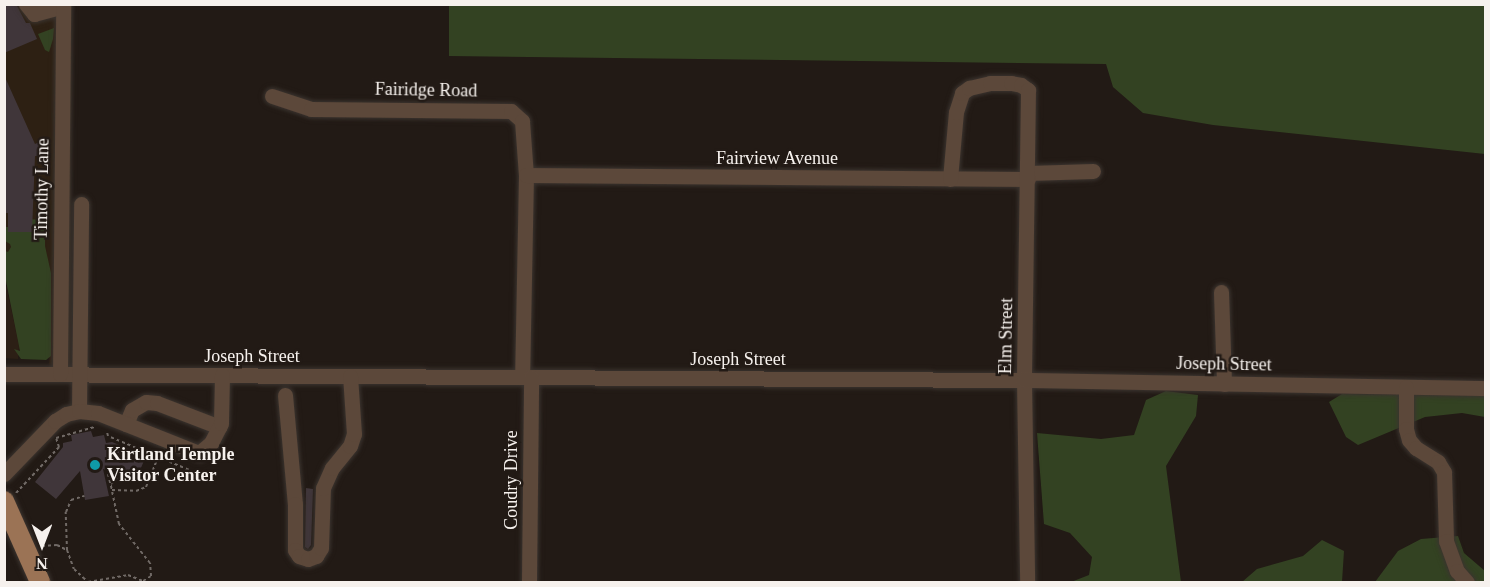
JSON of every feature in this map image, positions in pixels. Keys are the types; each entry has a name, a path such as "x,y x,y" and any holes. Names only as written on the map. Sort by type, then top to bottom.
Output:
{"main road":[{"path":"10,497 9,524 40,582"}],"street":[{"path":"26,4 34,15 63,5"},
{"name":"Timothy Lane","path":"60,374 63,5"},
{"name":"Elm Street","path":"950,179 956,112 962,93 969,88 990,83 1011,83 1021,85 1028,90 1024,380 1027,582"},
{"name":"Fairidge Road","path":"272,96 311,109 511,111 522,121 526,175"},
{"name":"Fairview Avenue","path":"526,175 950,179 1093,171"},
{"name":"Coudry Drive","path":"526,175 526,377 530,582"},
{"path":"79,411 77,374 81,204"},
{"path":"1221,292 1224,384"},
{"name":"Joseph Street","path":"4,374 1024,380 1478,388"},
{"path":"4,474 18,463 55,422 66,414 79,411 98,413 199,453 211,443 221,421 222,375"},
{"path":"274,375 277,389 285,395 295,504 295,550 299,556 308,559 316,556 321,548 323,488 332,468 350,446 354,434 351,376"},
{"path":"285,395 290,394 293,388 293,375"},
{"path":"1406,387 1406,429 1409,440 1416,448 1438,462 1444,472 1446,541 1457,571 1467,582"},
{"path":"126,424 132,410 146,402 221,421"}],"path":[{"path":"10,497 59,447 56,438 73,431 98,427"},
{"path":"106,427 108,436 204,476"},
{"path":"112,490 136,491 146,487 158,457"},
{"path":"108,474 123,531 150,563 152,570 148,580"},
{"path":"111,484 120,476"},
{"path":"84,496 71,500 66,512 67,550 74,569 88,582 128,576 153,582"},
{"path":"39,546 57,545 67,550"}],"shaded area":[{"path":"4,5 72,5 70,368 49,364 50,353 20,352 5,276"},
{"path":"4,276 19,345 18,359 5,358"}],"green space":[{"path":"449,5 1485,5 1485,154 1213,125 1143,113 1113,87 1106,64 449,56"},
{"path":"54,28 49,52 45,50 38,34"},
{"path":"26,219 45,220 45,246 51,273 51,356 46,360 21,359 14,349 20,351 5,276 5,251 8,252 11,247 5,241 4,227 8,227 8,232 32,232 32,221"},
{"path":"1166,391 1198,395 1196,416 1166,466 1181,582 1071,582 1089,575 1092,557 1070,533 1044,524 1037,433 1101,439 1134,435 1146,400"},
{"path":"1342,394 1485,396 1485,417 1462,413 1425,417 1358,445 1346,437 1329,402"},
{"path":"1458,536 1464,553 1485,571 1485,582 1375,582 1398,551 1421,539"},
{"path":"1322,540 1344,551 1342,582 1242,582 1257,569 1303,556"}],"building":[{"path":"4,4 16,4 26,23 30,23 37,39 4,53"},
{"path":"4,75 35,144 45,139 45,156 35,156 32,232 8,232 8,213 4,213"},
{"name":"Kirtland Temple Visitor Center","path":"91,431 93,437 104,435 106,443 112,442 146,456 135,482 103,469 109,496 85,500 80,471 56,499 35,482 63,447 63,443 72,441 71,435"},
{"path":"306,488 313,489 311,545 308,549 305,547"}],"place":[{"name":"Kirtland Temple Visitor Center","path":"95,465"}]}
